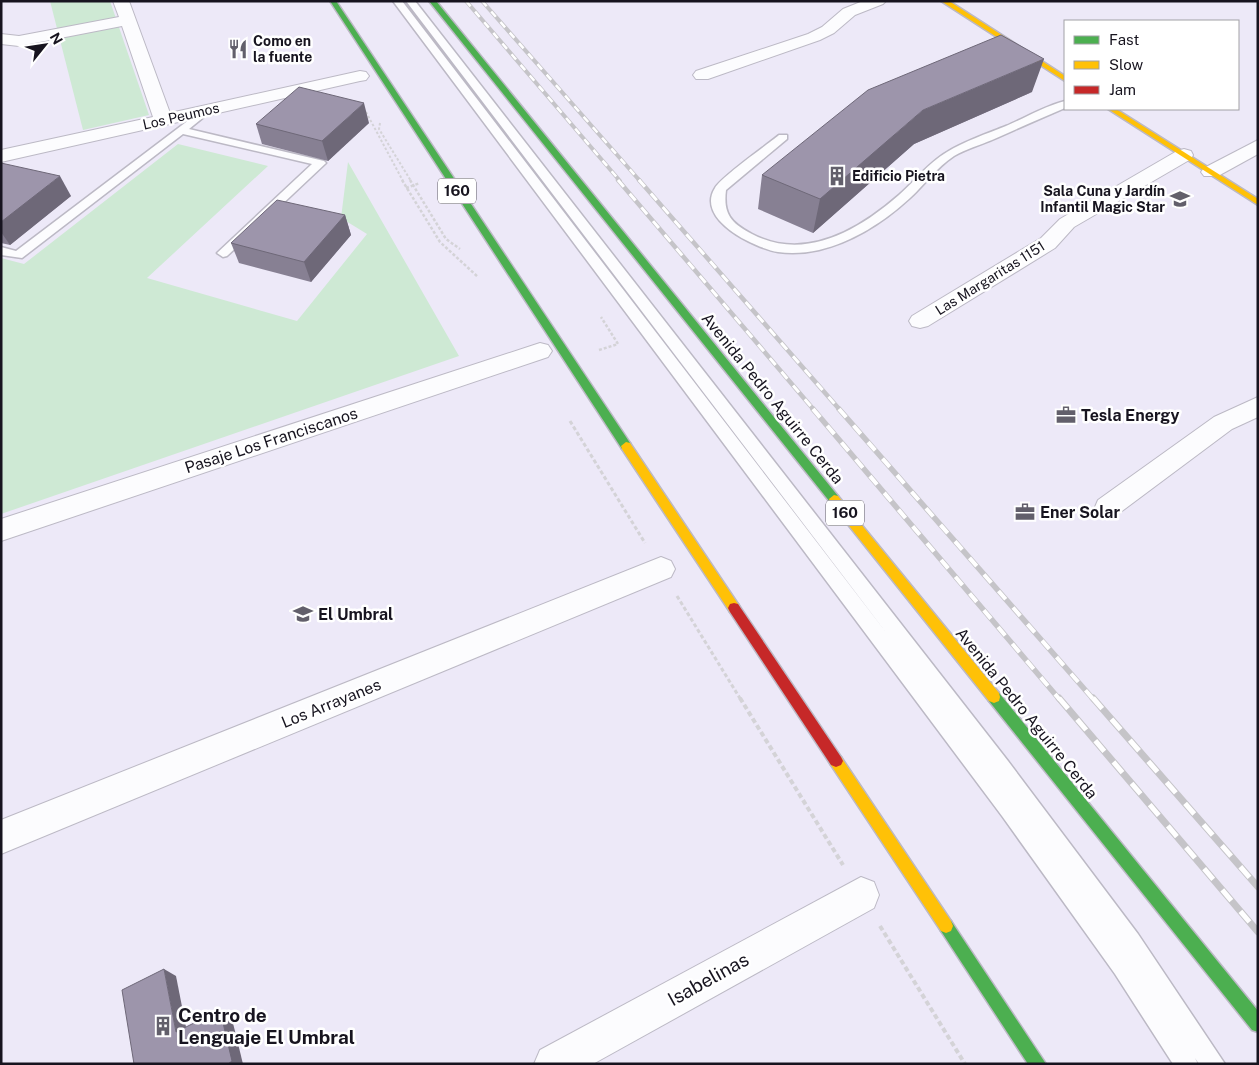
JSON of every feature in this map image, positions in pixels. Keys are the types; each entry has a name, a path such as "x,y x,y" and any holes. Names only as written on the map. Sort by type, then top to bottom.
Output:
{"main road":[{"name":"160","path":"333,1 1038,1064"},
{"name":"Avenida Pedro Aguirre Cerda","path":"432,1 1258,1024"},
{"path":"944,1 1064,78"},
{"path":"1114,110 1258,202"}],"street":[{"path":"121,1 163,120"},
{"path":"702,75 807,40 828,30 849,12 878,1"},
{"path":"1,39 19,41 127,20"},
{"path":"1,52 11,48 19,41"},
{"name":"Los Peumos","path":"1,156 356,77"},
{"path":"1211,172 1258,146"},
{"name":"Las Margaritas 1151","path":"920,321 1048,243 1067,223 1184,155"},
{"name":"Pasaje Los Franciscanos","path":"1,530 540,351"},
{"path":"1108,507 1223,423 1258,406"},
{"name":"Los Arrayanes","path":"1,837 660,569"},
{"name":"Isabelinas","path":"554,1064 861,895"}],"lane":[{"path":"397,1 1009,809 1103,937 1163,1025 1186,1064"},
{"path":"410,1 1001,768 1130,942 1213,1064"},
{"path":"783,137 720,189 718,205 720,212 731,225 750,238 784,250 807,250 827,245 865,226 900,200 936,165 952,153 1064,104"},
{"path":"1,251 18,255 206,110"},
{"path":"181,130 320,163 223,253"},
{"path":"252,147 265,136"},
{"path":"274,205 294,210"}],"path":[{"path":"356,77 372,128 440,242 478,277 483,284"},
{"path":"570,360 618,344 599,313"},
{"path":"570,420 965,1064"}],"green space":[{"path":"50,1 110,1 149,115 83,130"},
{"path":"178,144 268,166 147,278 297,321 367,234 341,218 348,162 459,356 1,514 1,258 24,264"}],"building":[{"path":"1001,35 1044,59 923,110 820,199 762,175 868,90"},
{"path":"299,87 364,103 322,141 256,124"},
{"path":"1,163 60,176 1,222"},
{"path":"277,200 345,215 304,262 231,243"},
{"name":"Centro de Lenguaje El Umbral","path":"164,969 176,1032 220,1010 232,1061 228,1064 134,1064 122,990"}],"railway":[{"path":"466,1 620,181"},
{"path":"482,1 640,181"},
{"path":"618,180 814,410"},
{"path":"639,180 840,410"},
{"path":"813,409 1060,700"},
{"path":"839,409 1094,700"},
{"path":"1059,698 1258,932"},
{"path":"1093,698 1258,887"}],"traffic: fast":[{"path":"333,1 626,446"},
{"path":"432,1 834,499"},
{"path":"994,697 1258,1024"},
{"path":"946,926 1038,1064"}],"traffic: slow":[{"path":"944,1 1064,78"},
{"path":"1113,110 1258,203"},
{"path":"626,446 734,608"},
{"path":"834,499 994,697"},
{"path":"836,761 946,926"}],"traffic: jam":[{"path":"734,608 836,761"}],"place":[{"name":"Como en la fuente","path":"238,49"},
{"name":"Edificio Pietra","path":"837,176"},
{"name":"Sala Cuna y Jardín Infantil Magic Star","path":"1180,199"},
{"name":"Tesla Energy","path":"1066,415"},
{"name":"Ener Solar","path":"1025,512"},
{"name":"El Umbral","path":"303,614"},
{"name":"Centro de Lenguaje El Umbral","path":"163,1026"}]}
